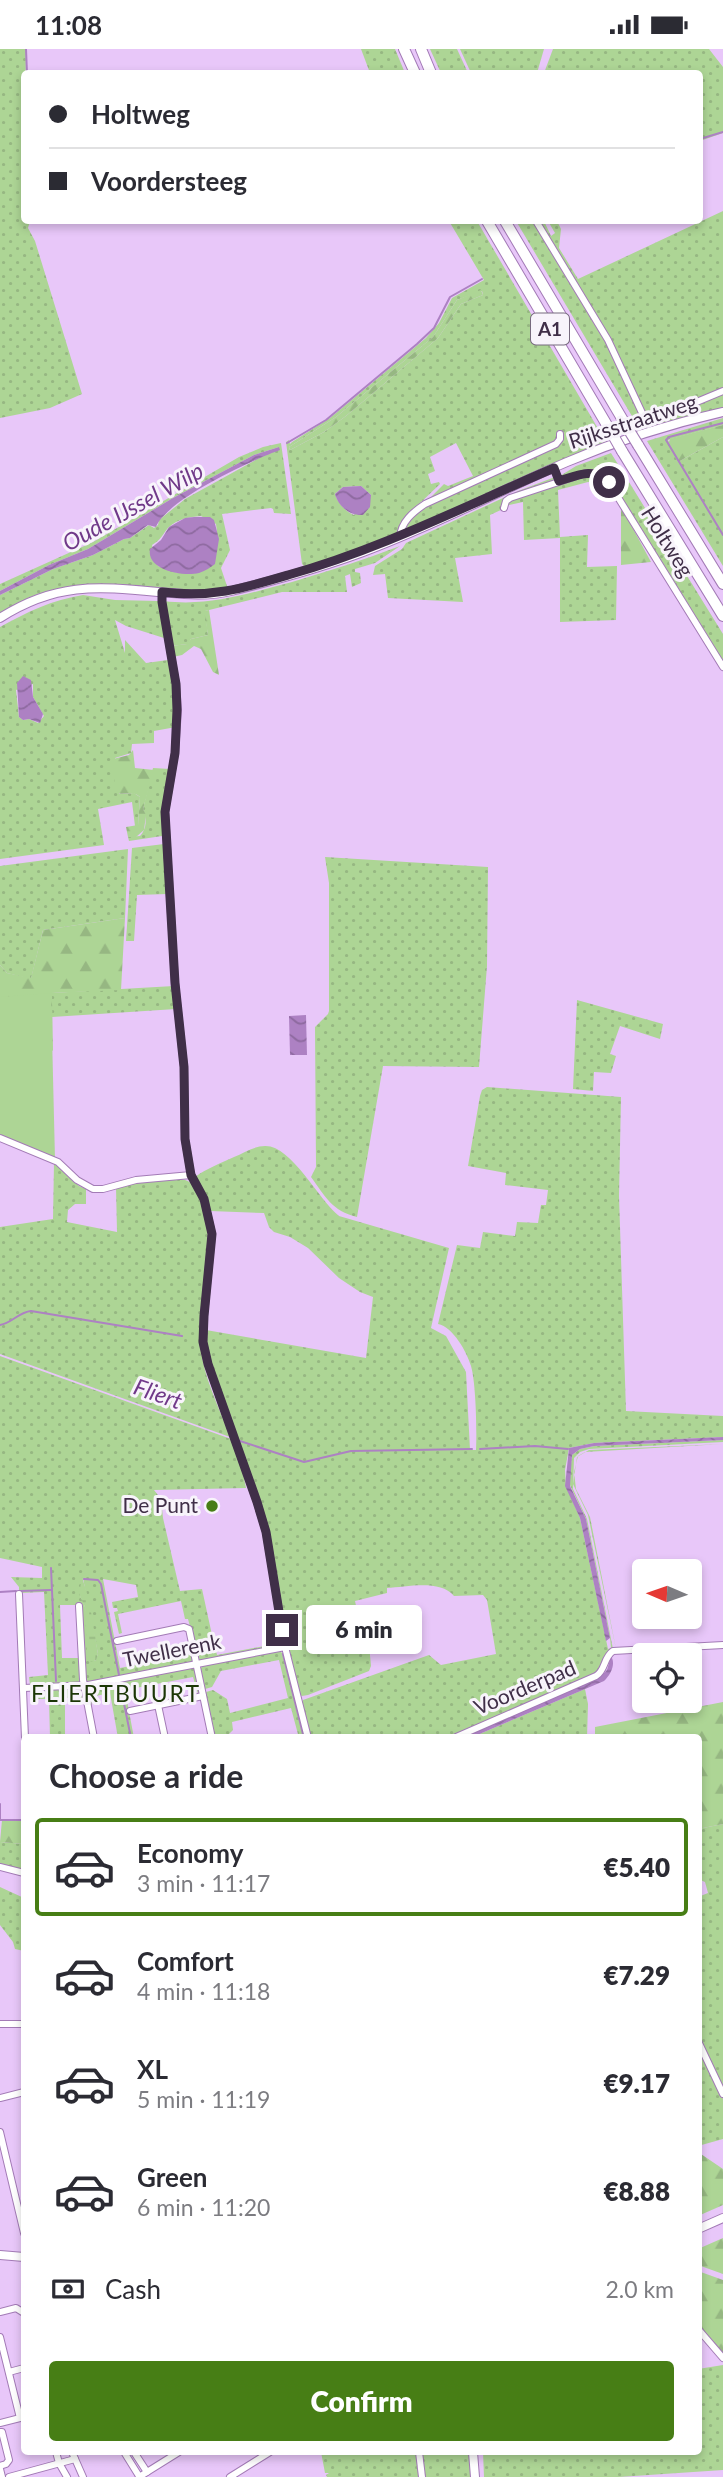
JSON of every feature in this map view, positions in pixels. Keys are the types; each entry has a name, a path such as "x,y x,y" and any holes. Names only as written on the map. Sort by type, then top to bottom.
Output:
{"highway":[{"path":"404,49 414,70"},
{"path":"421,49 430,70"},
{"name":"A1","path":"489,224 723,616"},
{"name":"A1","path":"507,224 723,584"}],"main road":[{"name":"Rijksstraatweg","path":"0,618 30,600 67,590 86,588 193,595 226,593 330,564 400,537 554,468 654,431 723,412"},
{"path":"702,2227 723,2218"},
{"path":"0,2255 21,2257"},
{"path":"473,2455 475,2477"}],"street":[{"path":"538,224 608,340 643,415 657,418 723,391"},
{"name":"Rijksstraatweg","path":"400,537 405,523 425,504 556,444 560,434"},
{"name":"Rijksstraatweg","path":"504,508 510,498 559,481 554,468"},
{"name":"Holtweg","path":"559,481 589,472 601,475 609,482 723,667"},
{"path":"162,592 177,695 177,737 165,812 175,983 184,1067 185,1139 191,1175 204,1199 212,1234 204,1316 205,1355 266,1532 285,1647 307,1734"},
{"path":"0,1138 58,1162 77,1181 93,1189 136,1180 191,1175"},
{"path":"19,1594 25,1734"},
{"path":"79,1606 84,1686 93,1734"},
{"path":"117,1641 186,1627 190,1630 211,1734"},
{"name":"Voorderpad","path":"463,1734 598,1675 603,1670 607,1656 613,1651 723,1645"},
{"name":"Twellerenk","path":"24,1688 84,1686 285,1647"},
{"path":"130,1711 203,1696"},
{"path":"158,1705 164,1734"},
{"path":"0,1867 21,1872"},
{"path":"0,2024 21,2024"},
{"path":"702,2049 723,2094"},
{"path":"0,2098 21,2093"},
{"path":"1,2136 21,2220"},
{"path":"14,2190 21,2189"},
{"path":"0,2312 16,2308 21,2311"},
{"path":"702,2334 723,2358"},
{"path":"0,2337 21,2414"},
{"path":"9,2372 21,2369"},
{"path":"2,2477 0,2467 9,2460 0,2423 21,2417"},
{"path":"57,2455 68,2477"},
{"path":"9,2477 59,2463 74,2455 83,2477"},
{"path":"126,2455 139,2477 174,2455"},
{"path":"136,2455 146,2472"},
{"path":"230,2477 266,2455"},
{"path":"419,2455 422,2477"}],"green space":[{"path":"0,49 26,49 26,70 21,70 21,224 29,224 28,228 35,241 82,394 50,408 0,418"},
{"path":"361,49 395,49 404,70 369,70"},
{"path":"430,49 457,49 467,70 440,70"},
{"path":"460,49 544,49 538,70 470,70"},
{"path":"553,49 709,49 723,67 723,133 703,140 703,70 545,70"},
{"path":"723,211 723,390 658,417 646,415 618,357 540,224 545,224 551,236 555,233 550,224 558,224 561,229 559,248 578,279 695,224 703,224 703,220"},
{"path":"451,224 479,224 607,444 405,531 409,521 427,504 480,483 557,441 430,498 444,484 448,486 473,476 456,443 430,457 435,471 428,474 431,484 440,484 416,507 393,537 305,567 302,564 286,442 289,440 290,444 330,418 426,338 439,323 452,298 484,280","holes":["482,291 483,295 461,304 438,338 346,416 324,432 290,450 289,447 336,417 433,337 457,300","361,486 371,495 354,515 342,506 335,494 343,487"]},
{"path":"518,224 536,224 574,285 648,419 723,393 723,409 642,433"},
{"path":"481,290 483,295 461,304 438,338 346,416 324,432 290,450 289,447 336,417 433,337 457,300"},
{"path":"723,418 723,425 668,440 678,462 723,437 723,566 647,441"},
{"path":"723,425 723,437 678,462 668,445 670,439"},
{"path":"281,443 291,514 274,513 271,508 222,514 230,550 221,568 228,589 204,591 85,585 38,594 0,615 0,595 53,569 130,538 149,525 154,528 159,520 185,499 279,447 254,455 173,498 88,549 49,565 0,591 0,584 93,542 239,457","holes":["201,516 216,524 217,532 178,573 158,566 152,545 175,522"]},
{"path":"611,453 723,634 723,664 601,473 560,476 576,466"},
{"path":"587,474 603,477 610,485 588,482 558,490 560,537 588,535 587,567 617,566 616,620 560,622 560,538 524,540 523,502 505,506 509,500"},
{"path":"555,477 551,482 509,497 503,509 490,515 492,554 455,558 463,602 388,598 385,574 373,575 375,566 402,549 406,543 518,491"},
{"path":"621,509 623,510 651,562 621,565"},
{"path":"400,546 375,563 355,569 355,572 360,573 361,583 352,587 350,574 345,576 347,592 282,592 205,611 208,635 191,639 188,644 171,646 164,601 213,601 245,594 319,574"},
{"path":"83,595 115,600 158,601 164,638 115,620 125,653 125,640 146,663 168,660 176,701 176,727 154,731 154,743 132,744 131,753 115,758 119,794 134,793 140,797 138,826 135,826 132,802 98,809 104,845 0,859 0,627 40,607","holes":["33,684 33,697 44,716 38,723 19,717 16,690"]},
{"path":"209,610 219,675 213,672 201,649 194,646 182,655 173,657 171,646 187,644 191,639 208,635 204,611"},
{"path":"133,750 135,768 154,770 143,809 146,815 144,830 136,837 128,837 126,827 138,825 140,797 115,792 113,759 129,755"},
{"path":"153,768 170,769 163,804 162,836 129,841 128,837 140,836 145,827 143,809"},
{"path":"164,844 167,894 137,895 134,941 126,941 132,848"},
{"path":"128,849 125,918 43,930 31,979 7,973 0,965 0,866"},
{"path":"325,857 488,867 487,966 479,1067 383,1066 357,1217 335,1207 311,1177 316,1167 315,1027 329,1011 329,883"},
{"path":"125,918 121,990 52,993 53,1051 0,1011 0,965 7,973 31,978 43,930"},
{"path":"174,986 176,1009 52,1017 51,993"},
{"path":"51,993 55,1159 0,1136 0,997"},
{"path":"577,1000 663,1024 660,1039 620,1026 610,1054 616,1056 611,1073 594,1072 593,1091 573,1089"},
{"path":"487,1087 621,1097 619,1196 626,1411 723,1416 723,1437 594,1443 569,1448 565,1470 566,1486 580,1518 608,1649 611,1648 610,1638 586,1519 569,1483 572,1455 580,1449 594,1446 723,1442 589,1449 574,1458 573,1489 587,1519 613,1649 602,1669 594,1676 458,1734 310,1734 301,1704 303,1700 429,1655 441,1665 496,1654 487,1600 483,1595 454,1596 440,1587 423,1585 387,1588 387,1593 355,1601 360,1624 367,1622 371,1666 369,1671 308,1695 298,1694 273,1556 207,1352 206,1330 366,1358 373,1297 339,1278 308,1248 290,1237 274,1232 264,1213 210,1211 195,1177 253,1148 275,1148 295,1163 339,1216 449,1248 431,1328 446,1336 466,1372 470,1450 476,1450 475,1395 471,1366 463,1347 454,1335 438,1324 457,1245 480,1248 483,1232 515,1236 517,1222 538,1223 541,1205 546,1205 548,1190 505,1185 506,1173 468,1166 482,1090"},
{"path":"54,1163 86,1189 86,1204 75,1204 68,1210 67,1222 117,1232 116,1187 169,1179 185,1180 193,1187 205,1213 208,1231 207,1267 200,1321 201,1352 207,1377 230,1437 0,1354 0,1227 53,1219"},
{"path":"0,1356 231,1439 246,1488 154,1490 161,1499 180,1591 202,1589 212,1635 194,1642 181,1601 118,1614 122,1633 119,1634 114,1612 118,1611 113,1608 112,1602 138,1597 136,1585 103,1579 120,1668 191,1654 191,1664 87,1683 81,1605 60,1605 62,1658 78,1658 78,1649 80,1683 30,1685 29,1677 48,1675 44,1592 19,1593 19,1587 11,1577 42,1578 42,1567 0,1558","holes":["83,1578 98,1654 95,1661 89,1645 86,1611 80,1596"]},
{"path":"723,1444 586,1452 589,1450"},
{"path":"574,1475 576,1489 590,1517 616,1649 588,1515 573,1484"},
{"path":"82,1577 89,1600 98,1654 96,1660 91,1662 87,1657 85,1607 79,1594"},
{"path":"278,1618 282,1642 279,1646 200,1661 195,1646 213,1637 217,1655 275,1644 271,1620"},
{"path":"279,1651 284,1654 304,1734 298,1734 291,1708 232,1722 233,1730 229,1734 213,1734 206,1692 213,1690 227,1699 230,1713 288,1698 279,1660 221,1671 212,1687 205,1689 200,1671 202,1666"},
{"path":"191,1668 195,1669 200,1693 198,1694 193,1677 125,1690 133,1734 117,1734 110,1693 91,1697 90,1705 88,1691 92,1687"},
{"path":"79,1688 83,1691 84,1699 65,1698 65,1734 50,1734 49,1699 31,1699 30,1689"},
{"path":"585,1689 588,1704 587,1734 479,1734"},
{"path":"723,1702 723,1824 702,1828 702,1734 595,1734 595,1727 667,1713 702,1713 702,1706"},
{"path":"2,1820 21,1820 21,1844 0,1842"},
{"path":"723,1824 723,2090 702,2043 702,1895 708,1893 705,1882 702,1881 702,1828"},
{"path":"0,1842 21,1844 21,1870 0,1865"},
{"path":"0,1887 21,1897 21,1950 15,1949 0,1925"},
{"path":"702,2054 723,2099 723,2139 702,2145"},
{"path":"702,2155 723,2169 723,2205 702,2214"},
{"path":"723,2238 723,2274 702,2266 702,2247"},
{"path":"702,2272 723,2280 723,2355 702,2330"},
{"path":"723,2365 723,2470 619,2477 484,2477 483,2455 702,2455 702,2368"},
{"path":"322,2455 418,2455 421,2477 327,2477 329,2473 325,2473"},
{"path":"420,2455 471,2455 472,2477 423,2477"}],"water":[{"path":"279,447 280,450 250,462 192,493 163,516 156,527 148,525 130,538 53,569 0,595 0,591 49,565 88,549 173,498 254,455"},
{"path":"361,486 371,495 370,507 363,515 345,509 335,494 343,487"},
{"path":"210,517 214,520 219,539 215,564 192,574 175,573 160,567 150,556 150,549 161,540 169,527 185,518"},
{"path":"23,676 31,680 33,697 43,714 40,723 19,717 17,683"},
{"path":"306,1015 307,1055 290,1055 289,1016"},
{"path":"723,1437 723,1440 594,1446 580,1449 572,1455 570,1486 586,1519 610,1638 606,1641 580,1518 565,1486 569,1448 594,1443"},
{"path":"611,1656 612,1669 604,1681 479,1734 471,1734 600,1677 607,1670"}],"waterway":[{"path":"26,49 27,70"},
{"path":"703,138 723,132"},
{"name":"Oude IJssel Wilp","path":"287,443 326,420 417,344 434,328 450,297 482,279"},
{"path":"723,423 666,440 723,535"},
{"path":"0,1325 31,1311 182,1336"},
{"name":"Fliert","path":"237,1440 304,1462 351,1451 472,1449"},
{"name":"Fliert","path":"480,1449 535,1446 568,1449"},
{"path":"51,1568 56,1681"},
{"path":"84,1579 98,1580 101,1584 119,1675"},
{"path":"20,1591 51,1590"},
{"path":"0,1592 16,1591"},
{"path":"283,1654 303,1734"},
{"path":"120,1684 130,1734"},
{"path":"0,1804 0,1820 21,1820"}],"place":[{"name":"De Punt","path":"212,1506"}],"district":[{"name":"FLIERTBUURT","path":"116,1694"}],"route":[{"path":"282,1630 266,1532 205,1355 203,1342 212,1234 204,1199 191,1175 185,1139 184,1067 175,983 165,812 177,737 176,684 162,592 193,595 226,593 330,564 418,530 554,468 559,481 589,472 601,475 609,482"}]}
